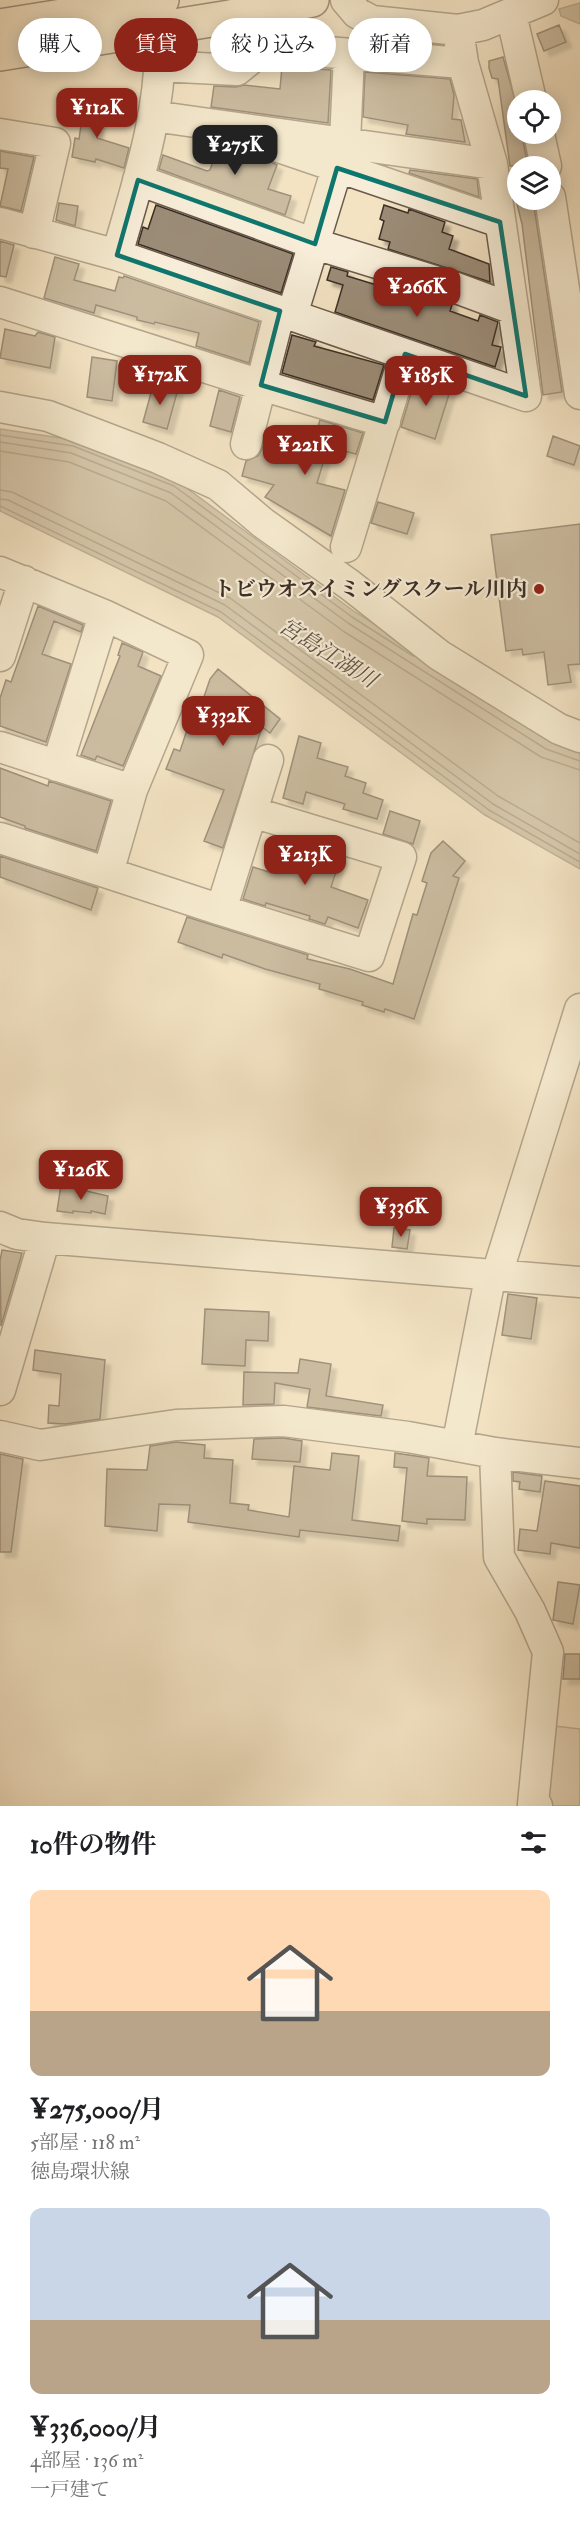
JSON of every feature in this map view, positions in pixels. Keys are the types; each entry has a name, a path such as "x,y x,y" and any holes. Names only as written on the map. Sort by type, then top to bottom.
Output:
{"main road":[{"path":"0,26 161,15 312,0"},
{"path":"0,54 161,15"}],"street":[{"path":"346,0 357,13 372,21 458,30 483,25 543,0"},
{"path":"511,14 529,90"},
{"path":"0,224 117,255 526,396 492,164 463,63 458,30"},
{"path":"198,68 237,70 265,47 348,55"},
{"path":"432,61 463,63"},
{"path":"246,444 261,385 286,313 315,244 341,155 348,68"},
{"path":"117,255 138,180 160,83 160,72"},
{"path":"153,116 243,128 272,144 341,155 492,164"},
{"path":"0,134 55,143 34,233"},
{"path":"341,155 500,222"},
{"path":"138,180 315,244 451,286 513,309"},
{"path":"552,210 580,394"},
{"path":"0,302 384,422"},
{"path":"346,547 405,354"},
{"path":"0,407 48,416 158,458 218,485 263,523 350,585 439,655 559,729 580,737"},
{"path":"0,656 12,576 104,615 188,655 132,790 108,873"},
{"path":"57,766 104,615"},
{"path":"0,747 132,790"},
{"path":"221,910 268,760"},
{"path":"0,838 369,956 401,856 252,812"},
{"path":"458,1446 494,1273 580,1009"},
{"path":"0,1227 17,1234 45,1238 580,1281"},
{"path":"0,1390 45,1238"},
{"path":"0,1436 40,1445 176,1425 284,1421 495,1453 580,1463"},
{"path":"495,1453 499,1557 530,1611 548,1652 533,1804 537,1806"}],"highlighted area":[{"path":"337,168 500,222 526,396 405,354 385,422 261,385 280,311 117,255 138,180 315,244"}],"shaded area":[{"path":"546,1725 580,1729 580,1806 553,1806 542,1794"}],"water":[{"path":"580,3 580,24 561,16 559,9"},
{"name":"宮島江湖川","path":"0,429 75,440 177,481 355,612 553,737 580,748 580,869 485,815 218,617 0,511"}],"building":[{"path":"559,25 566,42 544,51 537,34"},
{"path":"503,57 512,90 507,90 507,144 524,144 526,156 509,156 498,79 492,78 489,61"},
{"path":"281,72 331,72 328,123 211,107 214,86 244,85 280,89"},
{"path":"365,72 450,79 454,95 452,119 461,120 465,142 406,134 408,125 363,117"},
{"path":"85,97 102,99 97,138 129,148 124,168 96,159 95,162 72,157 75,138 79,139"},
{"path":"219,143 258,150 263,158 277,165 268,189 291,196 285,215 159,169 163,155 207,171 210,170"},
{"path":"0,151 34,157 21,211 0,206 8,169 0,168"},
{"path":"410,170 477,179 479,197 409,173"},
{"path":"59,203 78,206 75,226 56,220"},
{"path":"156,205 293,254 281,293 138,244 143,227 148,229"},
{"path":"384,205 408,213 409,209 445,222 442,232 453,236 449,249 489,264 490,282 388,249 390,242 379,239 384,221 380,219"},
{"path":"518,210 535,210 562,392 543,395"},
{"path":"0,241 14,245 6,277 0,276"},
{"path":"55,257 79,264 74,280 115,291 119,277 124,276 259,322 249,363 196,346 199,333 137,320 137,317 96,305 94,313 44,298"},
{"path":"331,267 348,272 347,276 380,286 381,282 402,289 400,295 431,304 433,298 445,302 452,305 450,311 478,321 480,315 498,322 492,345 501,347 495,367 335,312 343,285 327,280"},
{"path":"5,329 35,336 38,332 55,337 50,368 0,358"},
{"path":"292,335 316,342 314,346 384,365 373,400 282,373"},
{"path":"92,357 117,361 112,401 87,397"},
{"path":"416,376 451,388 435,439 401,427"},
{"path":"154,382 178,389 167,429 143,422"},
{"path":"219,390 240,397 231,432 210,426"},
{"path":"320,420 363,433 356,454 328,447 317,483 345,490 331,536 265,497 274,485 242,476 246,461 258,456 264,445 292,453 293,449 310,453"},
{"path":"553,436 580,446 574,465 547,456"},
{"path":"378,502 414,513 407,534 371,523"},
{"name":"トビウオスイミングスクール川内","path":"580,524 580,664 568,665 571,682 548,685 544,652 523,655 522,649 506,651 491,535"},
{"path":"38,606 83,625 81,632 54,621 42,654 71,664 46,742 0,726 0,698 6,680 11,682"},
{"path":"122,643 143,652 138,666 161,676 123,766 97,756 95,760 81,755 120,656 118,655"},
{"path":"218,669 280,719 270,733 262,727 223,848 204,841 224,790 166,769 174,749 180,751 187,730 192,732 210,679"},
{"path":"299,736 321,743 317,758 348,767 345,776 366,783 363,793 383,800 377,819 343,809 345,804 306,792 303,804 283,798"},
{"path":"0,768 48,786 49,781 111,801 96,851 25,828 25,826 0,817"},
{"path":"390,811 420,821 413,844 383,834"},
{"path":"282,839 341,857 331,887 368,900 358,928 328,917 325,924 309,919 310,916 243,899 253,867 272,873"},
{"path":"443,841 465,861 453,876 459,878 414,1019 385,1009 384,1012 362,1005 363,1002 319,989 320,984 265,969 223,954 222,958 178,942 187,917 308,955 307,959 350,969 393,984 413,914 417,915 427,883 422,881 431,853"},
{"path":"0,856 98,888 91,910 0,877"},
{"path":"61,1185 108,1196 105,1214 91,1211 91,1213 73,1211 73,1213 57,1211"},
{"path":"394,1228 410,1230 407,1249 392,1247"},
{"path":"2,1250 22,1253 1,1326 0,1261"},
{"path":"508,1294 537,1298 531,1339 502,1335"},
{"path":"205,1309 269,1312 268,1341 246,1340 245,1366 202,1364"},
{"path":"35,1350 105,1360 100,1419 66,1424 48,1423 49,1405 59,1406 61,1374 33,1370"},
{"path":"300,1359 331,1364 326,1396 383,1405 381,1416 307,1407 310,1389 275,1383 274,1404 243,1405 244,1372 298,1373"},
{"path":"283,1438 302,1441 300,1462 252,1459 254,1439"},
{"path":"176,1442 205,1445 204,1458 233,1460 230,1503 249,1505 248,1510 289,1517 294,1466 330,1470 332,1453 359,1456 352,1520 400,1526 398,1541 300,1530 299,1537 188,1522 190,1505 159,1504 157,1531 105,1526 107,1469 147,1470 150,1446"},
{"path":"395,1453 429,1458 427,1476 467,1477 465,1520 427,1519 427,1524 402,1521 407,1468 394,1467"},
{"path":"0,1454 23,1459 11,1552 0,1552"},
{"path":"513,1472 542,1476 540,1492 519,1489 520,1482 513,1481"},
{"path":"545,1481 580,1486 580,1548 551,1543 550,1554 518,1550 520,1529 537,1531"},
{"path":"558,1582 580,1585 573,1624 553,1620"},
{"path":"565,1654 580,1654 580,1679 563,1679"}],"place":[{"name":"トビウオスイミングスクール川内","path":"539,589"}]}
